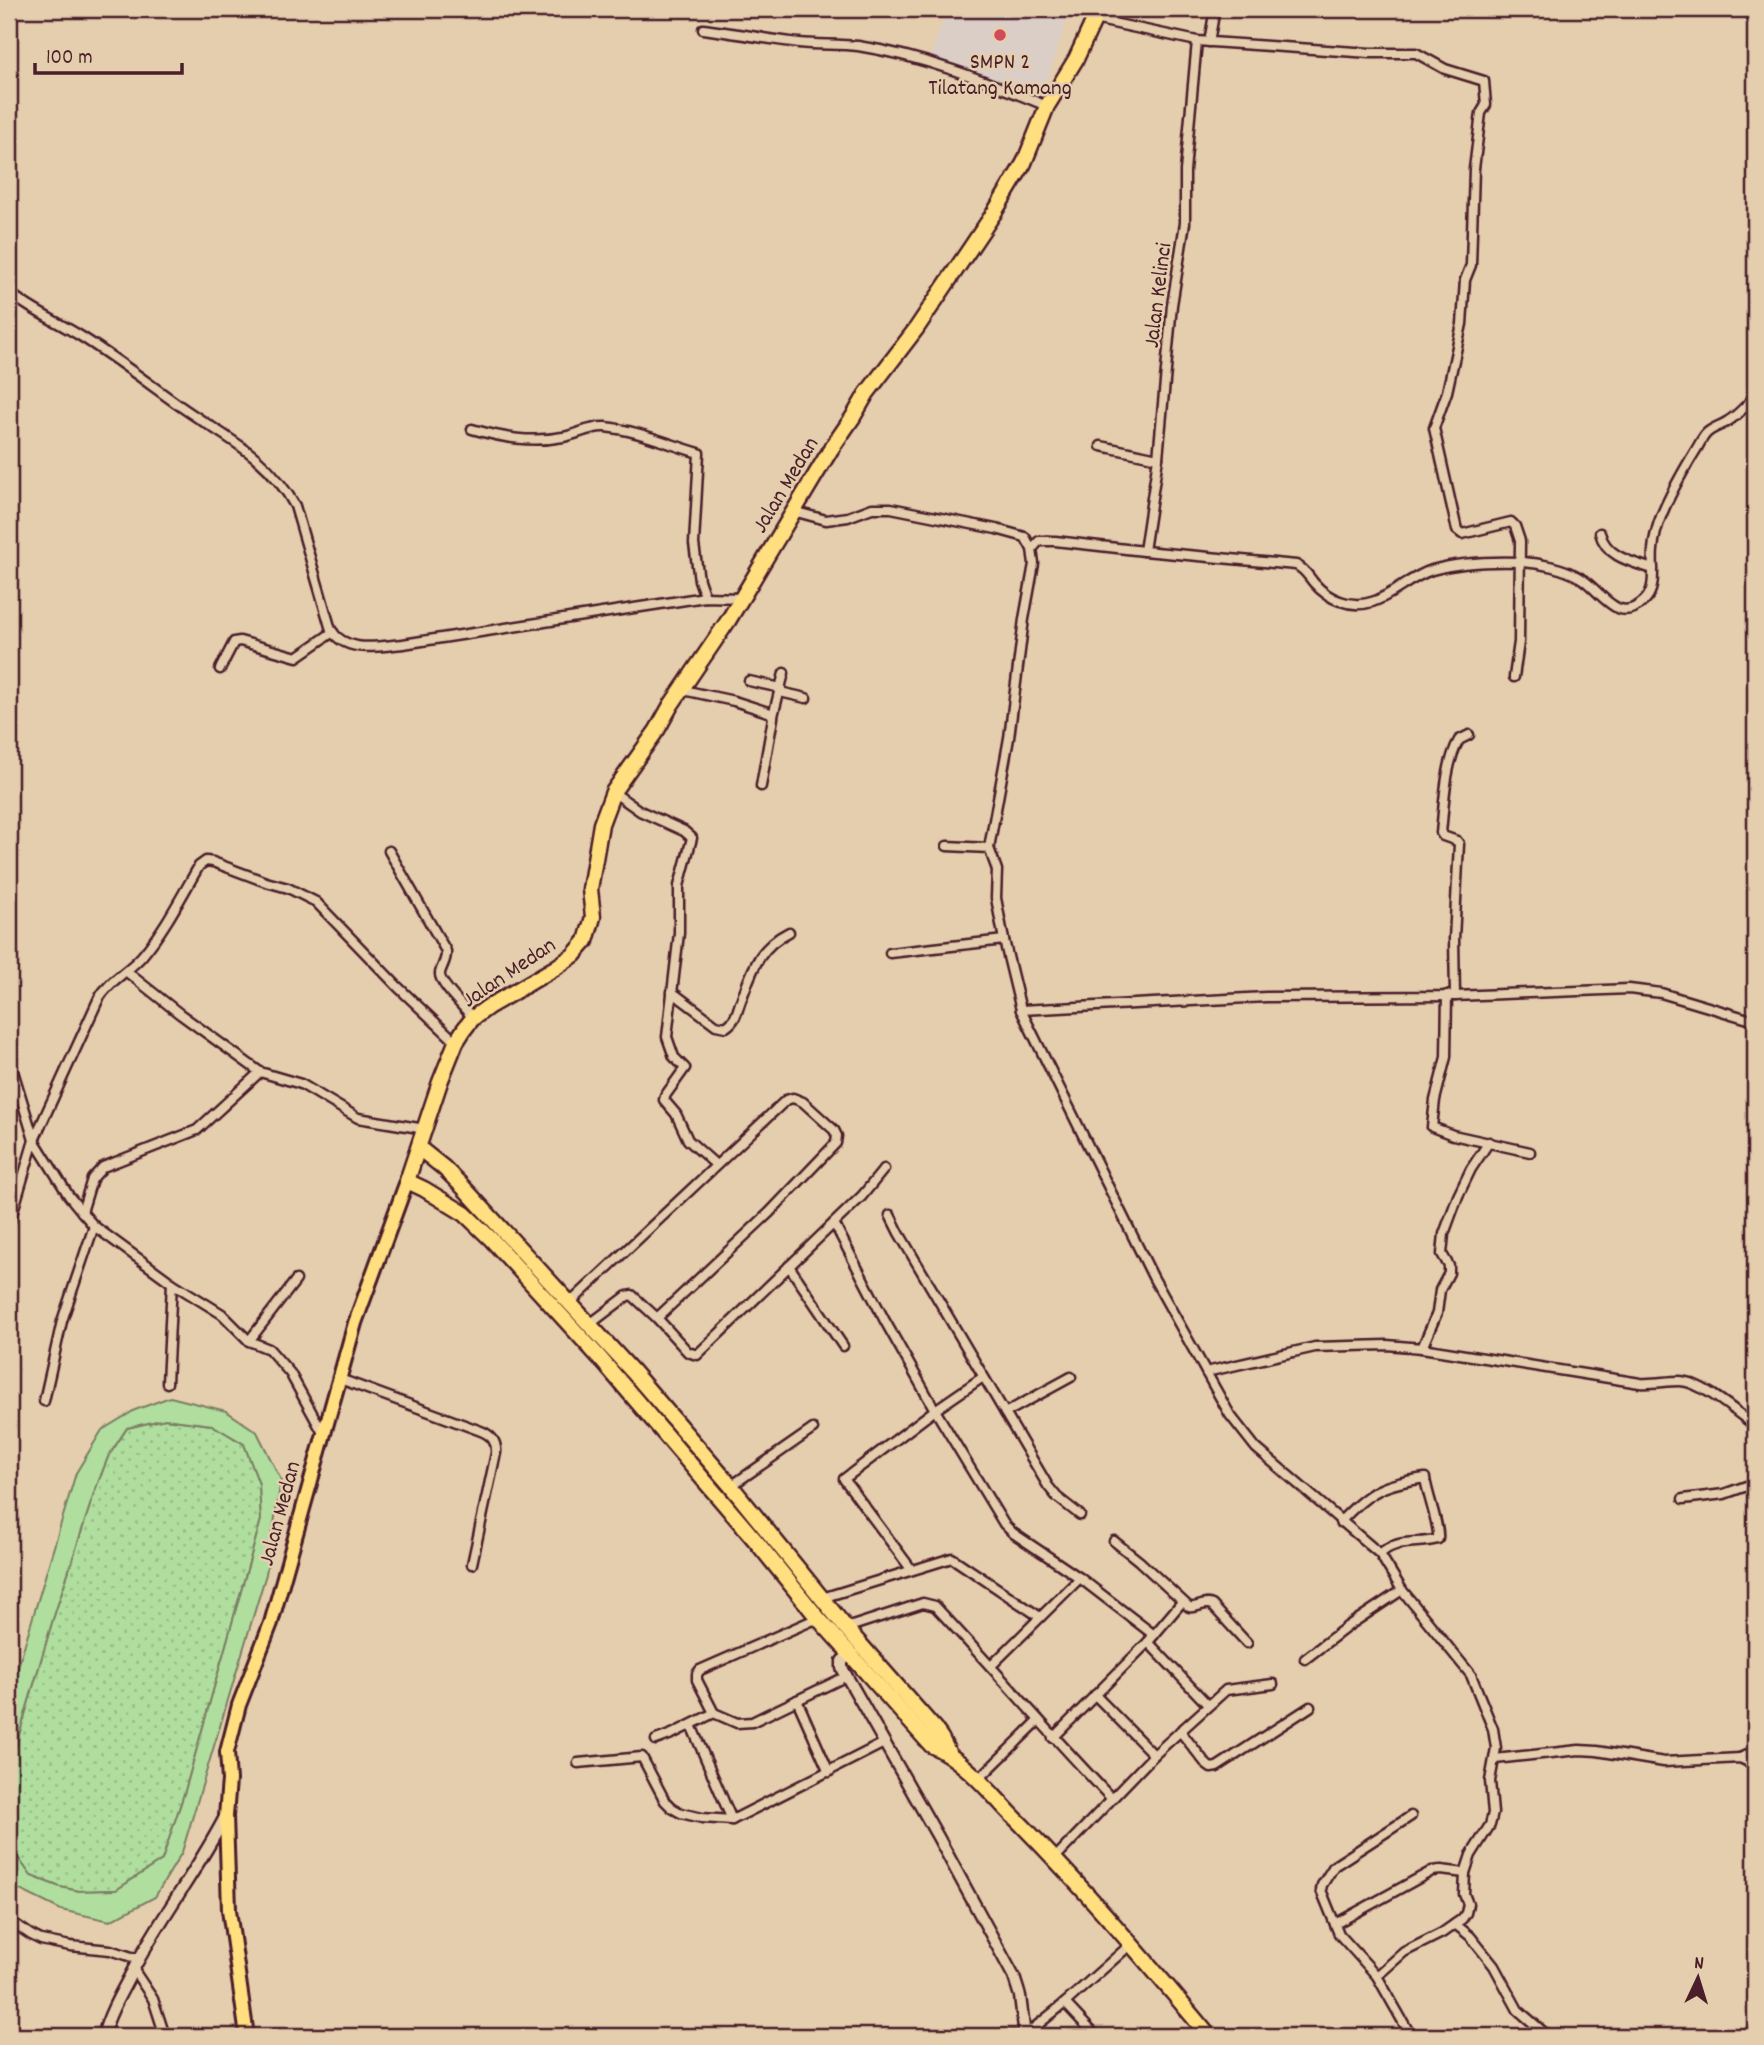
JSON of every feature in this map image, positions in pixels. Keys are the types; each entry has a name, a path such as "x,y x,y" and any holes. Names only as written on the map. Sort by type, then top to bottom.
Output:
{"highway":[{"name":"Jalan Medan","path":"407,1181 456,1042 473,1018 503,997 555,968 586,941 593,917 590,890 601,824 612,792 657,730 742,598 867,393 916,329 994,213 1024,163 1047,106 1076,59 1097,14"},
{"path":"419,1148 464,1188 590,1324 730,1486 818,1618 855,1649 934,1728 948,1752 1054,1859 1209,2036"},
{"path":"407,1181 465,1214 492,1240 780,1558 822,1598 846,1628 855,1649"}],"main road":[{"name":"Jalan Medan","path":"247,2036 229,1910 227,1752 236,1717 271,1623 366,1289 407,1181"}],"street":[{"path":"1209,42 1215,9"},
{"path":"1097,14 1197,41 1370,53 1416,53 1445,69 1484,81 1486,105 1481,114 1474,169 1471,265 1465,280 1462,324 1447,392 1434,428 1457,530 1462,534 1511,522 1520,541 1519,642 1514,677"},
{"path":"703,29 800,43 856,46 885,52 946,68 1047,106"},
{"name":"Jalan Kelinci","path":"1144,551 1158,458 1172,305 1185,223 1185,171 1197,41"},
{"path":"9,292 32,310 116,359 266,465 295,506 332,632 352,646 402,644 705,597 742,598"},
{"path":"1032,549 1039,541 1055,541 1296,565 1304,569 1329,596 1341,602 1357,604 1380,600 1433,570 1479,563 1519,562 1572,573 1587,582 1610,605 1622,609 1636,606 1647,598 1652,587 1656,530 1676,482 1706,433 1729,421 1755,396"},
{"path":"472,429 517,440 539,440 568,437 603,427 632,432 699,453 694,544 699,580 705,597"},
{"path":"1101,446 1158,458"},
{"path":"793,511 826,520 848,517 872,508 891,508 1015,534 1025,537 1032,549 1034,564 1009,738 989,848 997,870 996,898 1021,1010 1153,1277 1230,1415 1255,1448 1380,1553 1402,1590 1471,1675 1496,1740 1490,1781 1493,1805 1491,1820 1471,1855 1465,1873 1464,1894 1468,1908 1464,1916 1455,1924 1404,1952 1377,1976"},
{"path":"1600,533 1605,546 1621,558 1653,569"},
{"path":"220,669 234,642 240,641 297,657 332,632"},
{"path":"761,786 773,716 784,673"},
{"path":"749,681 806,698"},
{"path":"683,690 734,701 770,712 773,716"},
{"path":"1469,736 1459,740 1457,745 1449,773 1441,833 1459,844 1446,1057 1435,1100 1432,1127 1453,1135 1530,1152"},
{"path":"612,792 640,811 684,831 691,838 679,886 679,933 667,1040 674,1057 685,1068 664,1100 676,1114 690,1142 716,1165"},
{"path":"947,846 989,848"},
{"path":"389,851 446,951 440,972 442,982 473,1018"},
{"path":"9,1225 34,1140 99,998 110,983 127,972 149,947 199,866 206,861 288,888 316,902 398,987 456,1042"},
{"path":"672,992 716,1026 729,1026 761,954 777,938 789,932"},
{"path":"890,953 1004,940"},
{"path":"127,972 260,1072 301,1084 361,1119 425,1129"},
{"path":"1021,1010 1266,997 1629,989 1649,990 1755,1021"},
{"path":"9,1058 34,1140 69,1196 93,1226 172,1283 222,1314 249,1341 269,1349 290,1373 323,1433"},
{"path":"82,1212 92,1179 103,1167 197,1130 260,1072"},
{"path":"570,1303 790,1098 803,1102 829,1125 837,1136 834,1146 769,1213 657,1318"},
{"path":"1422,1348 1437,1313 1440,1290 1449,1273 1449,1266 1442,1254 1444,1234 1471,1169 1489,1142"},
{"path":"590,1324 629,1295 633,1296 688,1352 697,1355 867,1192 884,1169"},
{"path":"890,1215 1048,1486 1080,1515"},
{"path":"834,1223 935,1410 1007,1527 1080,1578 1151,1638 1208,1705"},
{"path":"44,1401 62,1321 93,1226"},
{"path":"789,1266 843,1346"},
{"path":"249,1341 296,1280"},
{"path":"167,1382 172,1283"},
{"path":"1206,1372 1315,1347 1387,1345 1422,1348 1640,1383 1681,1381 1695,1385 1714,1396 1755,1426"},
{"path":"911,1569 844,1479 983,1377"},
{"path":"1005,1413 1071,1377"},
{"path":"340,1378 481,1431 494,1440 496,1453 472,1564"},
{"path":"730,1486 813,1429"},
{"path":"1340,1522 1358,1502 1385,1486 1425,1478 1438,1539 1396,1544 1380,1553"},
{"path":"1683,1499 1724,1494 1755,1483"},
{"path":"1114,1541 1191,1608 1211,1604 1247,1643"},
{"path":"822,1598 952,1558 1040,1617"},
{"path":"991,1666 1080,1578"},
{"path":"1305,1659 1402,1590"},
{"path":"1053,1738 1151,1638 1182,1602"},
{"path":"846,1628 923,1603 935,1605 1053,1738 1111,1798"},
{"path":"818,1618 700,1670 697,1680 714,1713 737,1723 745,1723 847,1676"},
{"path":"855,1649 842,1662 847,1676 1006,1963 1020,1996 1025,2036"},
{"path":"1054,1859 1154,1755 1229,1688 1273,1684"},
{"path":"1095,1695 1154,1755"},
{"path":"797,1700 830,1772"},
{"path":"1180,1731 1206,1765 1217,1767 1310,1707"},
{"path":"656,1740 714,1713"},
{"path":"978,1780 1038,1721"},
{"path":"691,1725 732,1820"},
{"path":"578,1763 642,1757 665,1801 672,1808 702,1818 732,1820 884,1743"},
{"path":"1495,1759 1579,1750 1664,1762 1740,1758 1755,1751"},
{"path":"1740,1758 1755,1765"},
{"path":"103,2036 110,2012 138,1959 226,1816"},
{"path":"1411,1816 1331,1870 1321,1892 1341,1936 1377,1976 1411,2036"},
{"path":"1335,1924 1432,1871 1465,1873"},
{"path":"9,1920 41,1940 110,1950 138,1959"},
{"path":"1455,1924 1470,1936 1489,1959 1518,2010 1548,2036"},
{"path":"973,2036 1025,2036 1131,1944"},
{"path":"134,1969 153,1998 166,2036"},
{"path":"1065,2003 1096,2036"}],"shaded area":[{"name":"SMPN 2 Tilatang Kamang","path":"947,9 1070,9 1041,100 929,61"}],"green space":[{"path":"170,1397 226,1411 257,1432 281,1480 266,1574 182,1852 155,1897 110,1921 61,1910 14,1887 9,1875 9,1845 31,1876 79,1891 116,1890 162,1860 185,1791 261,1520 259,1484 244,1444 212,1425 165,1419 127,1428 108,1457 94,1493 9,1769 9,1697 76,1473 102,1430 135,1410"},
{"path":"165,1419 212,1425 244,1444 259,1484 261,1520 185,1791 162,1860 116,1890 79,1891 31,1876 9,1845 9,1769 53,1619 108,1457 127,1428"}],"place":[{"name":"SMPN 2 Tilatang Kamang","path":"1000,35"}]}
